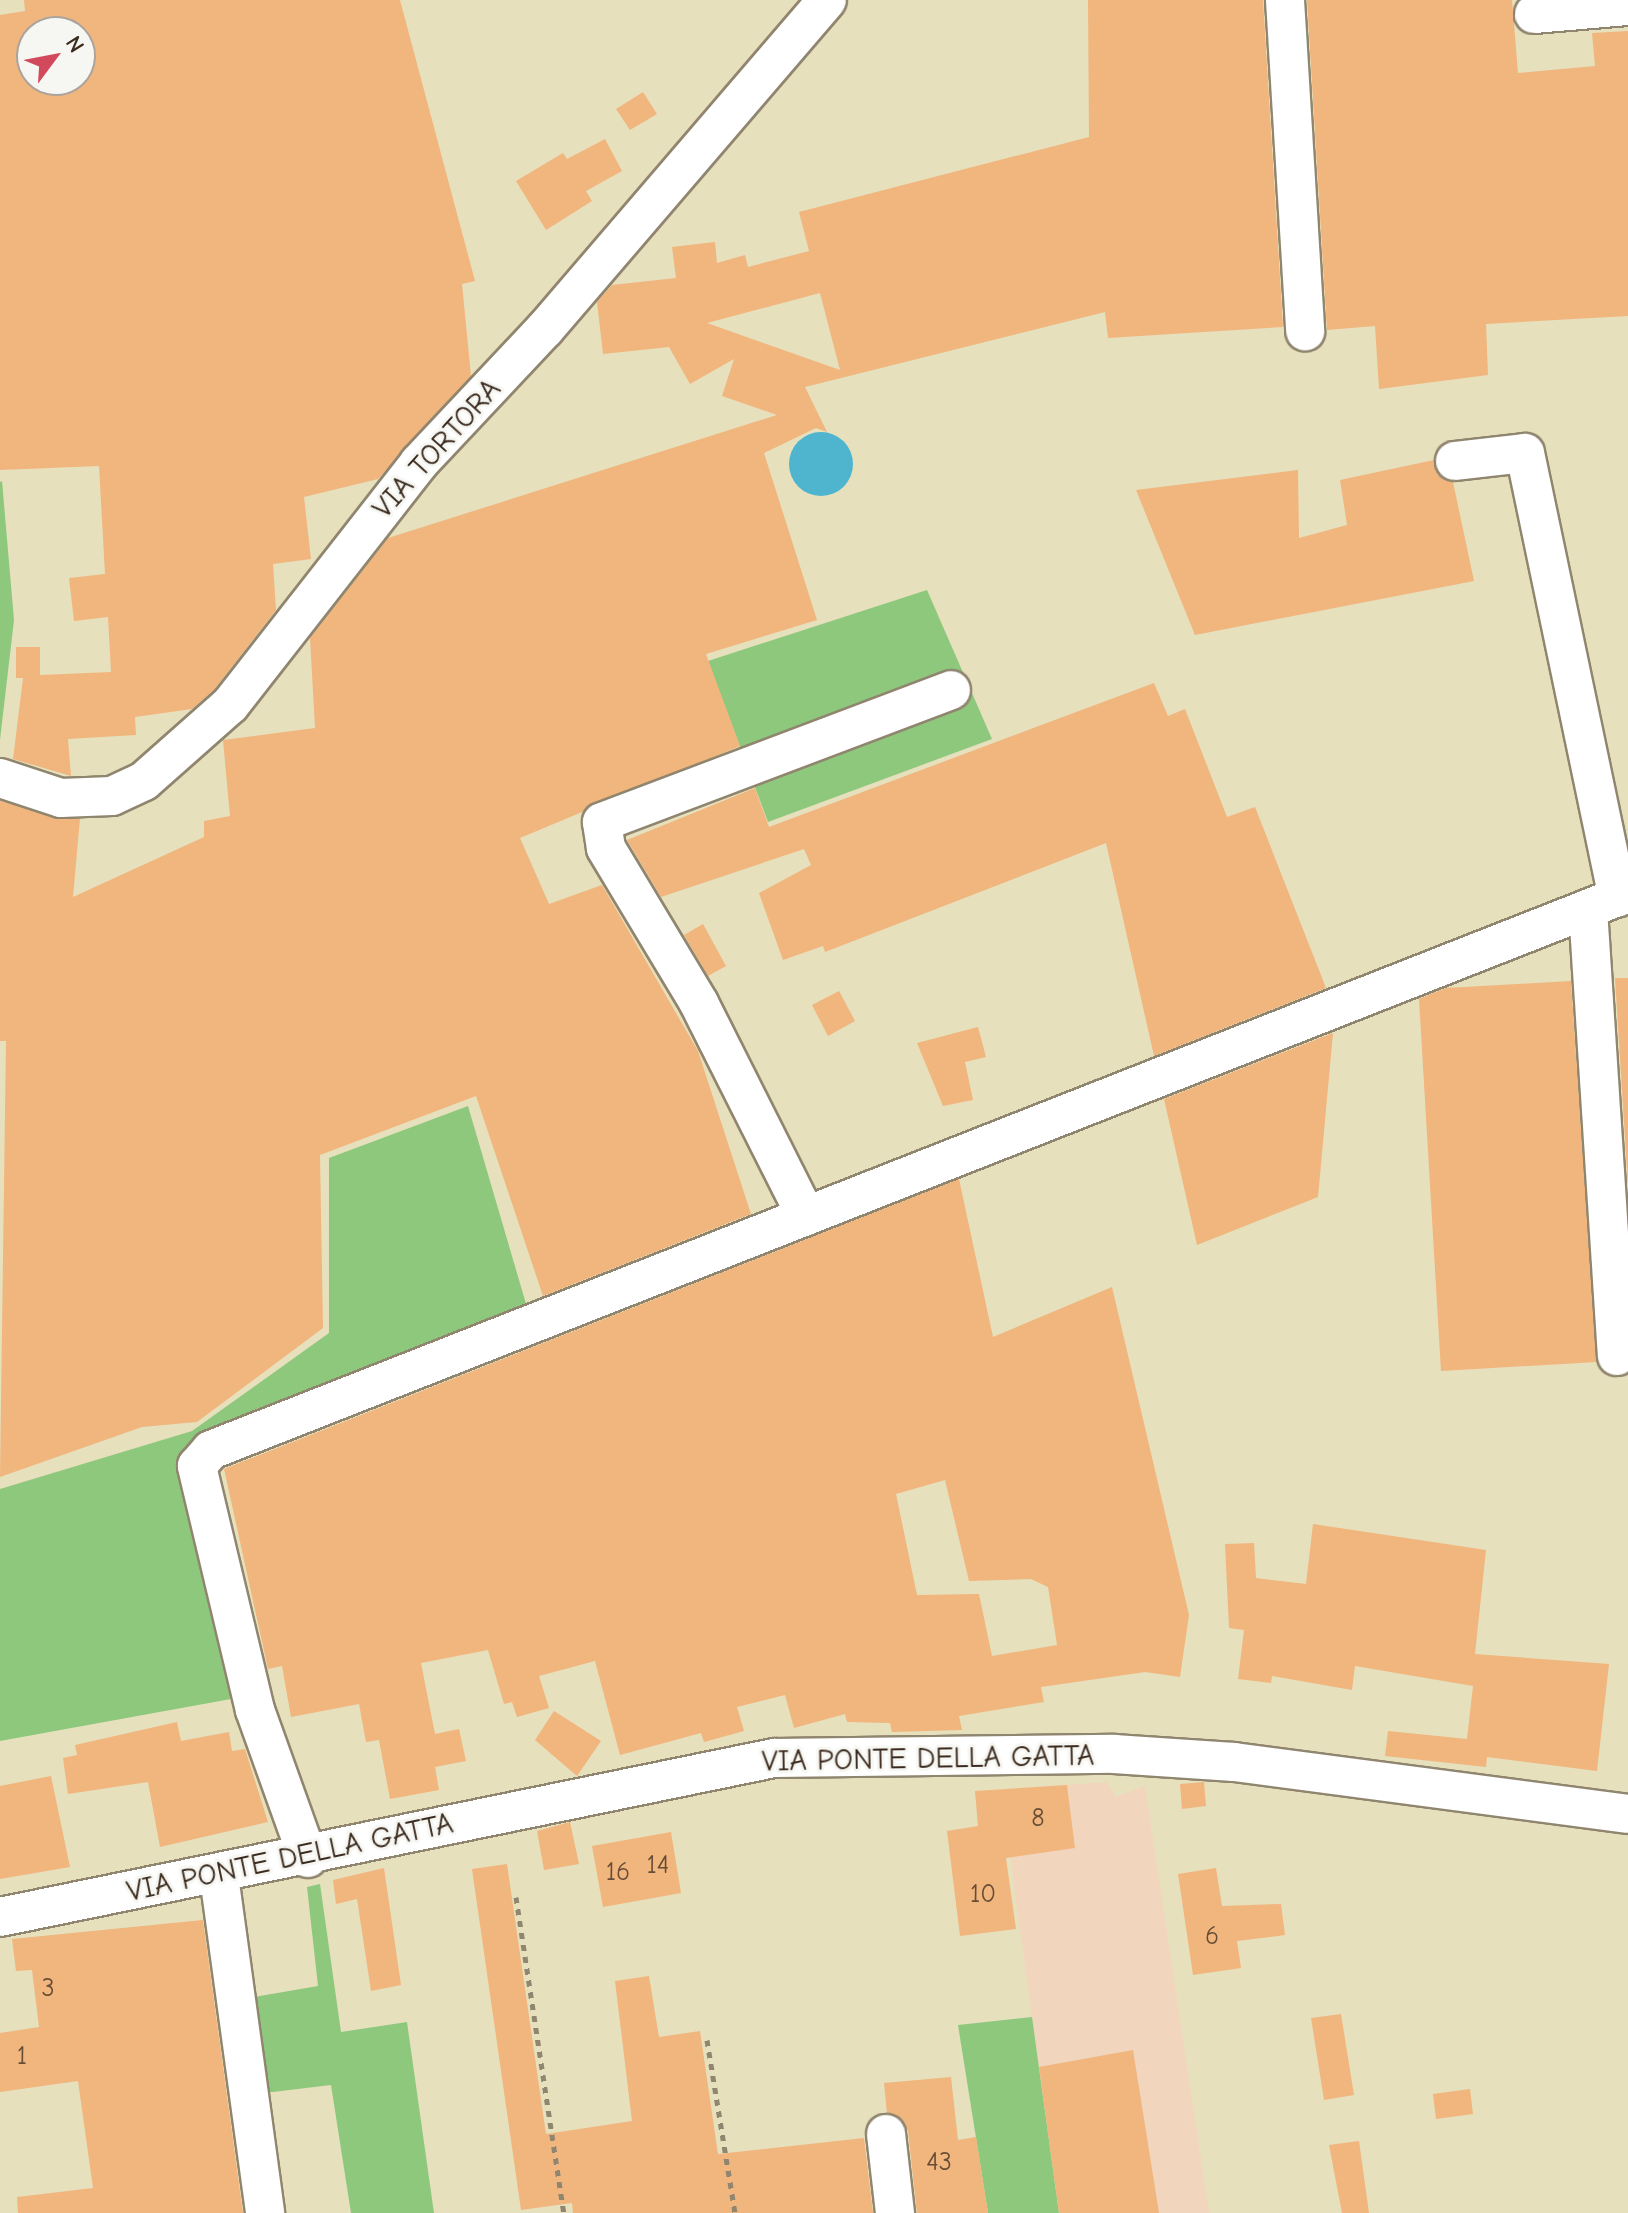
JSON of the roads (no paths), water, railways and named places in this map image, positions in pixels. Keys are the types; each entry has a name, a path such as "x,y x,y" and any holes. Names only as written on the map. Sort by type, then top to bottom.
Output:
{"street":[{"name":"VIA TORTORA","path":"0,778 61,798 112,796 144,781 230,705 419,463 576,294 827,0"},
{"path":"1285,0 1305,331"},
{"path":"1534,14 1628,6"},
{"path":"1455,461 1525,453 1611,900 1617,1356"},
{"path":"806,1216 699,1003 606,848 602,822 951,690"},
{"path":"308,1858 255,1710 197,1466 211,1450 1611,900"},
{"name":"VIA PONTE DELLA GATTA","path":"0,1917 308,1858 678,1775 774,1758 863,1754 1234,1762 1628,1814"},
{"path":"219,1876 265,2213"},
{"path":"886,2134 895,2213"}],"water":[{"path":"821,432 844,441 853,464 844,487 821,496 798,487 789,464 798,441"}]}
